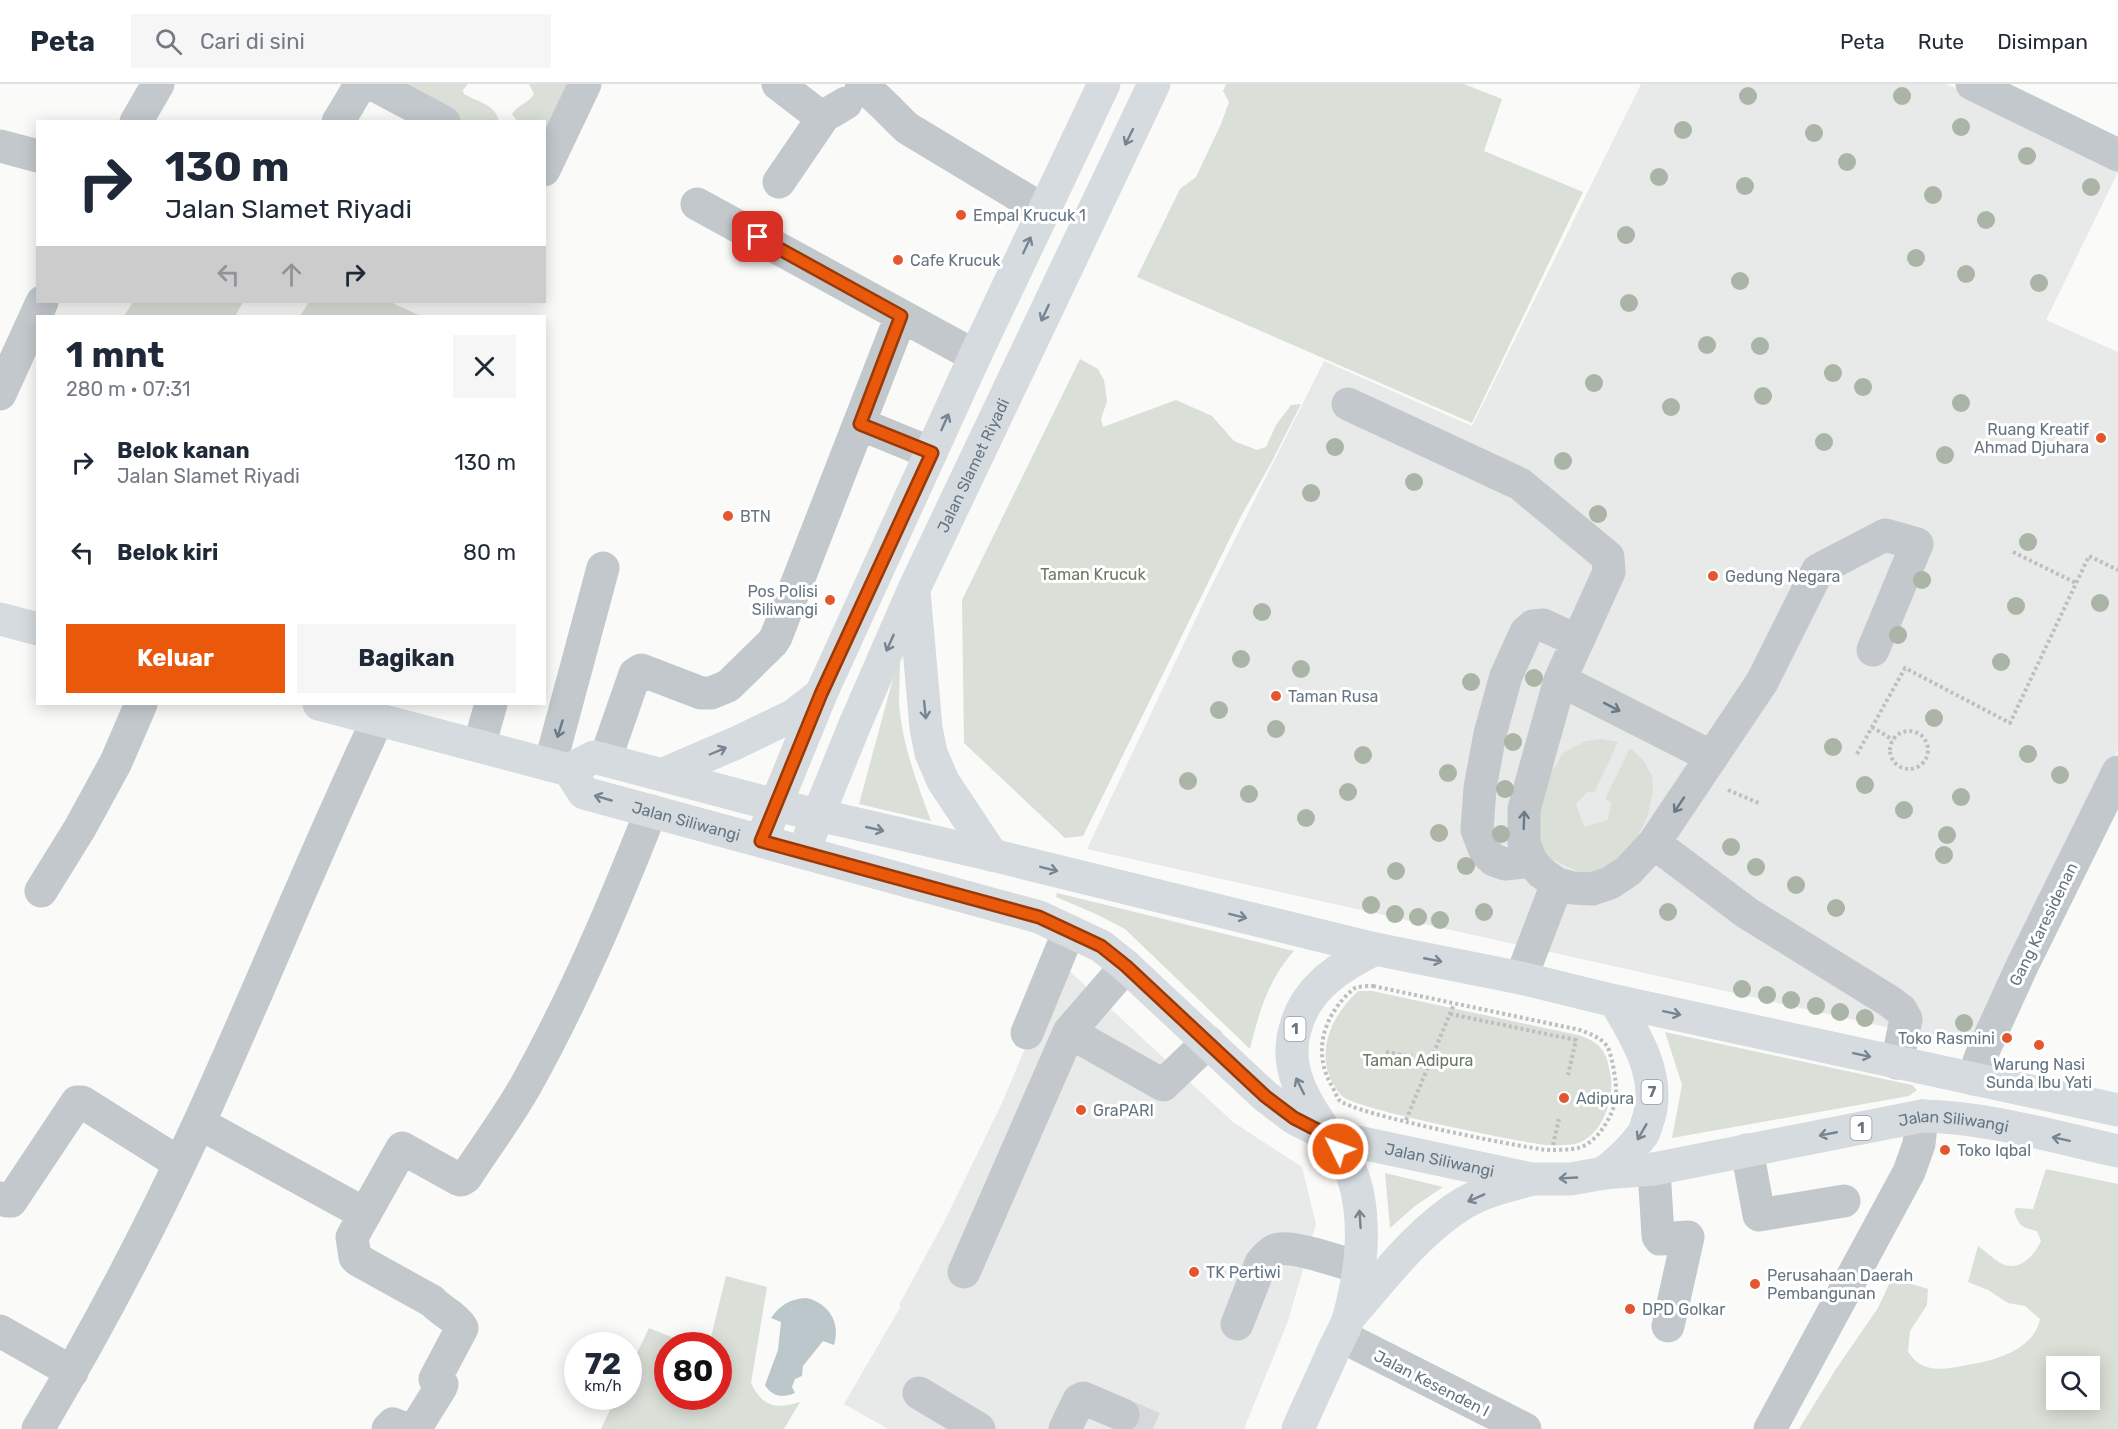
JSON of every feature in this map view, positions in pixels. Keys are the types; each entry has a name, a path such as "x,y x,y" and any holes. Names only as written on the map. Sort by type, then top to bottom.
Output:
{"main road":[{"path":"761,841 821,694 975,356 1104,84"},
{"name":"Jalan Slamet Riyadi","path":"803,853 856,722 914,590 1154,84"},
{"path":"914,590 925,717 931,753 947,788 992,855"},
{"path":"0,619 36,628"},
{"path":"664,774 794,715 821,694"},
{"path":"323,705 560,767 594,757 818,816 992,855 1375,949 1521,978 1615,1001 2118,1110"},
{"name":"Jalan Siliwangi","path":"560,767 584,793 1006,907 1039,917 1101,946 1126,966 1265,1096 1287,1113 1329,1136 1531,1179 1571,1179 1604,1173 1654,1169 1922,1116 1948,1116 1974,1120 2118,1151"},
{"name":"1","path":"1298,1429 1345,1327 1361,1253 1361,1222 1357,1186 1347,1162 1298,1083 1292,1069 1291,1042 1299,1014 1313,994 1331,975 1351,961 1375,949"},
{"name":"7","path":"1604,1173 1623,1158 1644,1132 1653,1102 1649,1070 1641,1048 1615,1001"},
{"name":"1","path":"1345,1327 1395,1265 1427,1231 1464,1203 1494,1189 1531,1179"}],"street":[{"path":"137,120 158,84"},
{"path":"339,120 363,84"},
{"path":"372,84 440,120"},
{"path":"546,166 585,84"},
{"path":"778,84 817,114 855,97 894,112 907,128 1043,210"},
{"path":"1972,84 2118,155"},
{"path":"779,182 855,97"},
{"path":"0,146 36,155"},
{"path":"697,204 975,356"},
{"path":"0,394 36,315"},
{"path":"605,760 635,674 640,670 701,693 711,693 728,686 772,643 901,316"},
{"path":"1348,404 1520,484 1608,557 1609,572 1560,680 1524,809 1524,842 1531,861 1557,884 1592,889 1610,883 1628,871 1654,843 1762,682 1818,570 1885,535 1917,544 1873,650"},
{"path":"860,424 932,453"},
{"path":"560,767 557,690 603,568"},
{"path":"1531,861 1505,864 1494,860 1486,853 1477,830 1480,788 1490,734 1506,676 1526,632 1533,626 1543,625 1578,641"},
{"path":"1560,680 1712,757"},
{"path":"41,891 80,828 116,762 141,705"},
{"path":"479,746 491,705"},
{"path":"38,1429 72,1372 155,1216 199,1123 378,719"},
{"name":"Gang Karesidenan","path":"1973,1079 1981,1056 2022,966 2118,772"},
{"path":"415,1429 441,1387 442,1384 435,1379 462,1328 460,1323 432,1302 355,1257 351,1243 352,1237 402,1148 458,1179 466,1177 525,1087 565,1010 609,917 651,811"},
{"path":"1654,843 1748,913 1859,981 1901,1010 1906,1019 1897,1063"},
{"path":"1521,978 1557,884"},
{"path":"1027,1033 1069,931"},
{"path":"964,1272 1069,1032 1126,966"},
{"path":"1069,1032 1163,1085 1208,1042"},
{"path":"2,1203 11,1201 77,1102 82,1102 179,1163"},
{"path":"1770,1429 1909,1172 1919,1144 1922,1116"},
{"path":"199,1123 365,1214"},
{"path":"1747,1150 1759,1215 1844,1201"},
{"path":"1654,1169 1658,1236 1660,1239 1688,1237 1668,1326"},
{"path":"1237,1324 1261,1263 1277,1249 1308,1253 1358,1267"},
{"name":"Jalan Kesenden I","path":"1345,1327 1525,1429"},
{"path":"0,1331 72,1372"},
{"path":"919,1393 979,1429"},
{"path":"1069,1421 1083,1398 1116,1422"},
{"path":"388,1429 393,1424 407,1429"}],"path":[{"path":"2013,552 2076,583"},
{"path":"1857,754 1905,668 2010,723 2089,556 2118,570"},
{"path":"1872,727 1893,740"},
{"path":"1914,731 1928,746 1925,759 1914,768 1900,766 1891,756 1893,740 1901,732 1914,731"},
{"path":"1373,986 1580,1030 1595,1035 1607,1047 1617,1095 1604,1126 1581,1148 1552,1150 1516,1145 1405,1121 1355,1108 1340,1100 1324,1074 1321,1057 1326,1026 1344,998 1356,987 1373,986"},
{"path":"1405,1121 1454,1004"},
{"path":"1450,1014 1576,1040 1568,1075"},
{"path":"1386,1052 1431,1060"},
{"path":"1552,1150 1559,1119"}],"shaded area":[{"path":"1641,84 1946,84 2118,163 2118,172 2046,320 2118,352 2118,750 1976,1047 1087,849 1206,597 1324,361 1472,426"},
{"path":"1061,963 1233,1122 1302,1167 1316,1224 1288,1321 1244,1429 888,1429 844,1404 901,1306 899,1305 945,1220 1002,1103"},
{"path":"806,1298 821,1304 831,1315 836,1329 834,1345 823,1341 803,1366 802,1376 795,1379 792,1387 795,1393 786,1396 778,1395 771,1392 765,1385 778,1350 781,1322 771,1318 786,1303"}],"green space":[{"path":"396,84 468,84 463,90 464,94 490,107 499,120 451,120"},
{"path":"529,84 573,84 552,127 546,129 546,120 516,120 512,114 534,94"},
{"path":"1226,84 1464,84 1502,99 1484,151 1583,192 1472,423 1137,277 1180,189 1196,177 1221,124 1229,102 1223,91"},
{"path":"132,303 242,303 236,315 125,315"},
{"path":"308,303 392,303 419,315 301,315"},
{"name":"Taman Krucuk","path":"1080,359 1098,369 1104,380 1107,401 1101,419 1103,427 1176,400 1212,416 1234,441 1257,450 1266,447 1276,425 1291,405 1301,404 1240,518 1083,836 1065,838 964,743 962,600"},
{"path":"898,660 900,660 899,703 903,733 931,821 859,804"},
{"path":"1601,739 1618,742 1594,793 1588,791 1576,804 1584,827 1608,820 1611,802 1605,799 1630,748 1644,761 1652,776 1653,791 1648,815 1637,838 1608,869 1591,874 1579,872 1552,859 1545,850 1536,827 1547,780 1563,753 1586,741"},
{"path":"1057,893 1294,951 1271,985 1250,1049 1125,929 1056,897"},
{"name":"Taman Adipura","path":"1358,991 1372,991 1586,1038 1602,1050 1609,1069 1611,1087 1605,1116 1594,1133 1578,1143 1546,1145 1439,1124 1353,1102 1342,1096 1333,1083 1327,1069 1326,1055 1327,1041 1338,1014"},
{"path":"1665,1032 1912,1085 1917,1090 1909,1096 1672,1138 1682,1085"},
{"path":"2046,1169 2118,1184 2118,1429 1799,1429 1836,1369 1878,1308 1892,1278 1928,1289 1927,1305 1910,1331 1908,1352 1916,1361 1929,1368 1954,1367 2000,1357 2030,1339 2040,1319 2025,1306 2008,1303 1988,1290 1968,1282 1978,1246 1998,1262 2007,1266 2025,1261 2034,1252 2041,1241 2037,1231 2024,1227 2020,1223 2014,1211 2016,1208 2033,1209"},
{"path":"1385,1173 1443,1187 1415,1206 1390,1228"},
{"path":"726,1276 767,1287 751,1383 760,1398 771,1404 784,1406 800,1402 784,1429 601,1429 610,1410 642,1410 642,1343 649,1328 659,1332 654,1332 654,1410 732,1410 732,1332 712,1332"}],"tunnel":[{"path":"1123,1415 1155,1429"}],"place":[{"name":"Empal Krucuk 1","path":"961,215"},
{"name":"Cafe Krucuk","path":"898,260"},
{"name":"Ruang Kreatif Ahmad Djuhara","path":"2101,438"},
{"name":"BTN","path":"728,516"},
{"name":"Gedung Negara","path":"1713,576"},
{"name":"Pos Polisi Siliwangi","path":"830,600"},
{"name":"Taman Rusa","path":"1276,696"},
{"name":"Toko Rasmini","path":"2007,1038"},
{"name":"Warung Nasi Sunda Ibu Yati","path":"2039,1045"},
{"name":"Adipura","path":"1564,1098"},
{"name":"GraPARI","path":"1081,1110"},
{"name":"Toko Iqbal","path":"1945,1150"},
{"name":"TK Pertiwi","path":"1194,1272"},
{"name":"Perusahaan Daerah Pembangunan","path":"1755,1284"},
{"name":"DPD Golkar","path":"1630,1309"}],"route":[{"path":"758,237 901,316 860,424 932,453 821,694 761,841 1039,917 1101,946 1126,966 1265,1096 1294,1118 1329,1136 1338,1149"}]}
